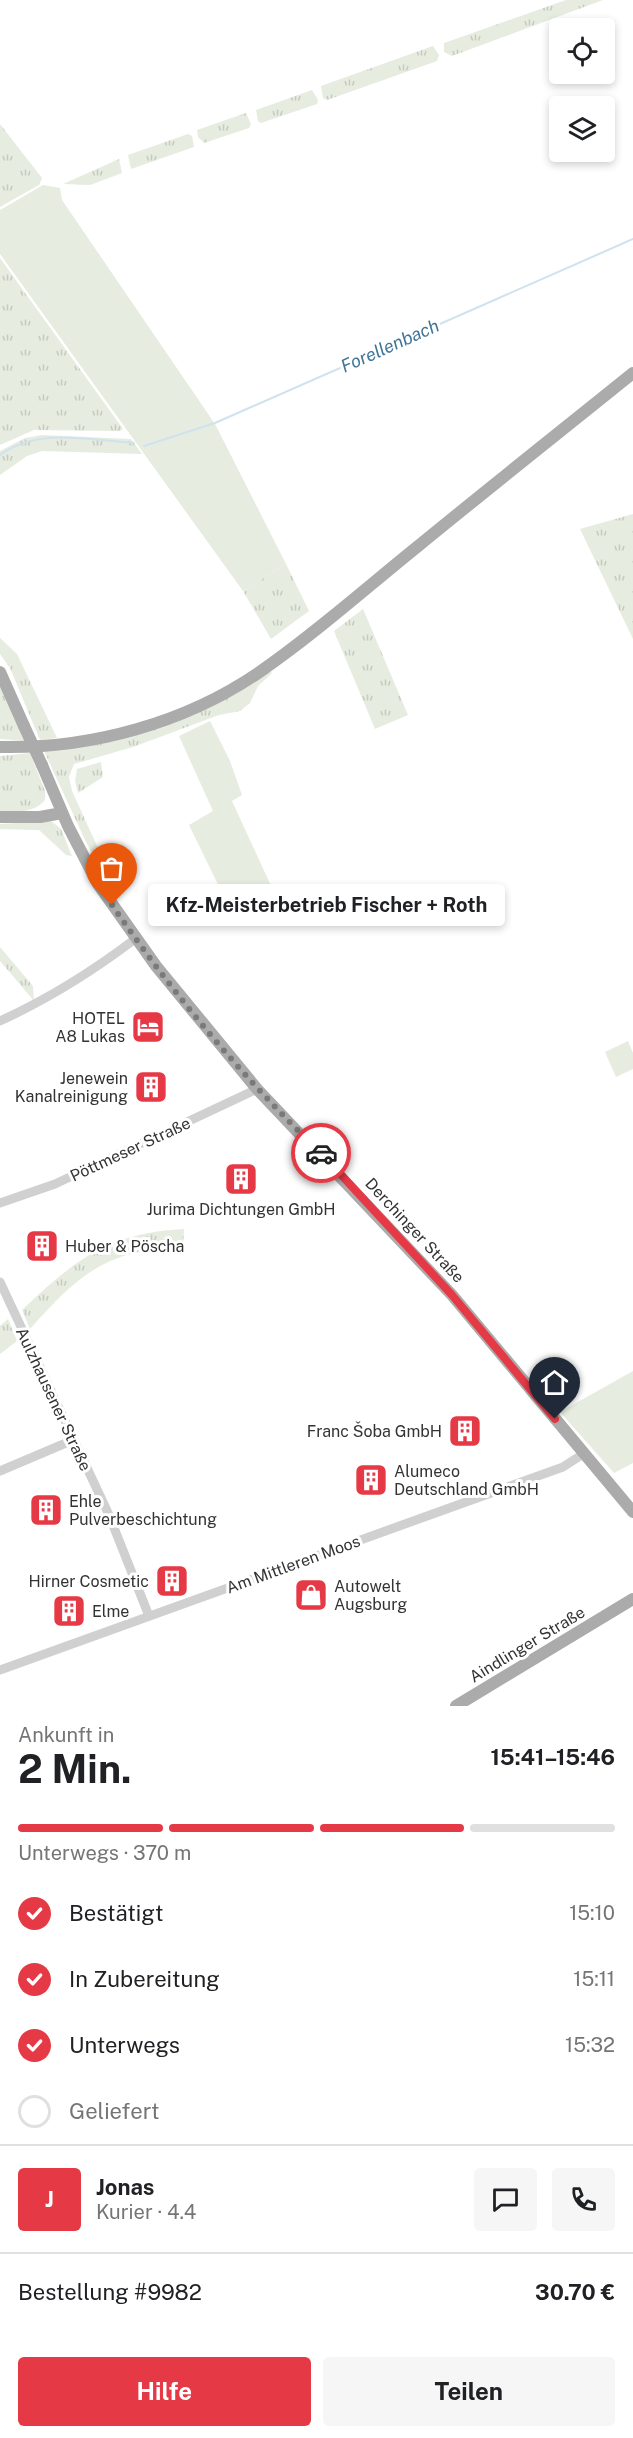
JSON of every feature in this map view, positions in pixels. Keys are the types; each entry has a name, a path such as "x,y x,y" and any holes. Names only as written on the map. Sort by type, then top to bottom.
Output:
{"main road":[{"path":"0,747 59,745 124,733 216,698 261,672 633,373"},
{"name":"Derchinger Straße","path":"0,672 68,826 98,884 135,939 224,1052 452,1295 633,1512"},
{"path":"0,817 25,817 60,808"},
{"name":"Aindlinger Straße","path":"456,1706 633,1599"},
{"name":"Aindlinger Straße","path":"615,1611 633,1604"}],"street":[{"path":"0,1021 35,1005 88,973 135,939"},
{"name":"Pöttmeser Straße","path":"0,1203 55,1184 257,1089"},
{"name":"Aulzhausener Straße","path":"0,1282 131,1566 149,1616"},
{"path":"0,1471 73,1440"},
{"name":"Am Mittleren Moos","path":"0,1670 563,1467 583,1454"}],"green space":[{"path":"566,0 603,0 549,18 549,20 452,56 444,52 444,43"},
{"path":"433,46 439,55 437,61 327,100 323,98 321,86"},
{"path":"312,90 318,100 317,104 261,123 258,121 256,110"},
{"path":"246,113 251,124 249,128 204,143 198,137 197,130"},
{"path":"0,124 42,178 39,185 0,207"},
{"path":"188,134 192,136 194,147 131,169 128,155"},
{"path":"119,159 122,173 90,185 63,184"},
{"path":"43,185 60,188 62,200 215,424 286,564 243,591 0,254 0,210"},
{"path":"0,258 123,429 120,431 34,430 0,445"},
{"path":"42,435 131,439 142,454 42,451 27,456 0,475 0,451 25,438"},
{"path":"633,514 633,639 580,529"},
{"path":"286,564 309,611 271,639 243,591"},
{"path":"363,609 408,715 375,729 334,631"},
{"path":"0,638 17,654 57,738 40,740 10,668 0,654"},
{"path":"269,671 272,673 258,686 250,703 240,711 219,715 133,747 74,764 69,777 72,791 113,881 115,893 86,842 44,751 104,743"},
{"path":"0,683 25,741 0,739"},
{"path":"210,721 230,761 242,795 232,801 272,888 229,907 189,825 213,811 179,736"},
{"path":"30,753 45,791 45,800 30,810 0,813 0,756"},
{"path":"101,762 103,777 78,793 75,781 77,769"},
{"path":"51,821 61,829 72,856 66,855 39,830 0,829 0,824"},
{"path":"0,947 33,986 34,1001 0,961"},
{"path":"628,1041 633,1053 633,1069 616,1077 605,1052"},
{"path":"184,1229 183,1247 134,1253 96,1268 63,1294 30,1329 22,1310 77,1263 113,1243 134,1236"},
{"path":"8,1319 17,1341 0,1354 0,1326"},
{"path":"633,1371 633,1463 614,1473 560,1412"}],"waterway":[{"name":"Forellenbach","path":"144,446 215,423 633,239"},
{"name":"Forellenbach","path":"0,455 15,446 48,438 65,437 134,443"}],"way so far":[{"path":"112,905 135,939 224,1052 302,1136 321,1153"}],"place":[{"name":"Kfz-Meisterbetrieb Fischer + Roth","path":"112,905"},
{"name":"HOTEL A8 Lukas","path":"148,1027"},
{"name":"Jenewein Kanalreinigung","path":"151,1087"},
{"name":"Jurima Dichtungen GmbH","path":"241,1179"},
{"name":"Huber & Pöscha","path":"42,1246"},
{"name":"Franc Šoba GmbH","path":"465,1431"},
{"name":"Alumeco Deutschland GmbH","path":"371,1480"},
{"name":"Ehle Pulverbeschichtung","path":"46,1510"},
{"name":"Hirner Cosmetic","path":"172,1581"},
{"name":"Autowelt Augsburg","path":"311,1595"},
{"name":"Elme","path":"69,1611"}],"route":[{"path":"321,1153 452,1295 555,1419"}]}
